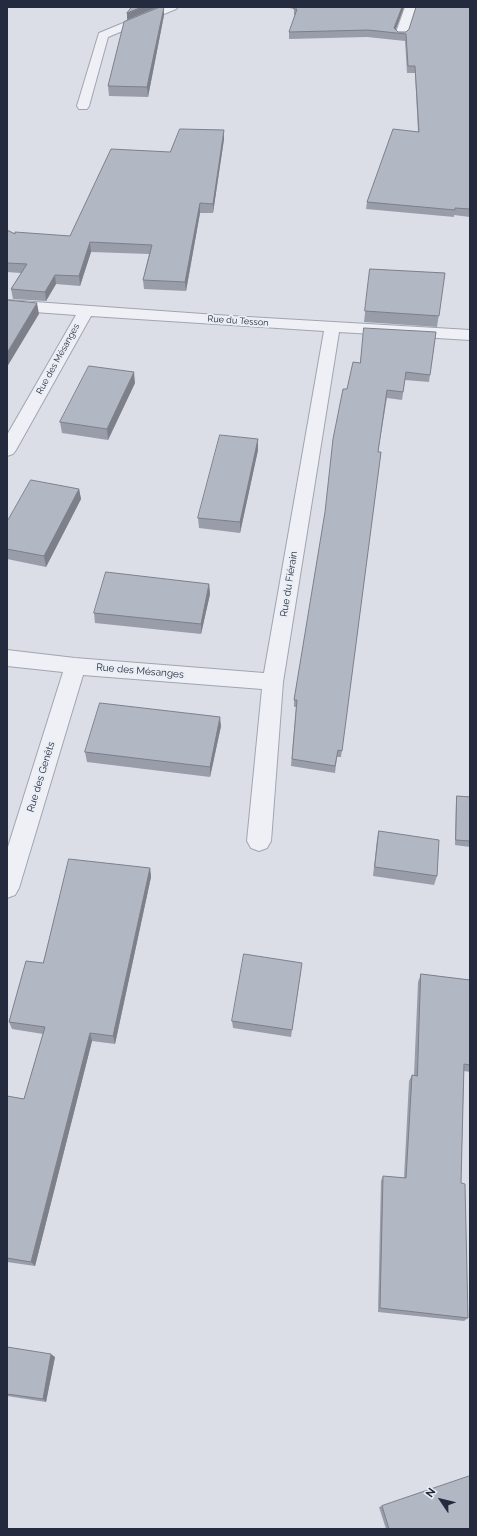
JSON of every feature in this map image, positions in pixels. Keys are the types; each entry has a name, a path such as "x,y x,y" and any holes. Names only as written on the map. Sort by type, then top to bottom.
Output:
{"street":[{"path":"83,106 104,34 172,7"},
{"path":"401,35 411,7"},
{"name":"Rue du Tesson","path":"7,305 332,328 470,335"},
{"name":"Rue des Mésanges","path":"7,450 86,310"},
{"name":"Rue du Fiérain","path":"259,842 273,682 332,328"},
{"name":"Rue des Mésanges","path":"7,658 75,666 273,682"},
{"name":"Rue des Genêts","path":"7,888 75,666"}],"building":[{"path":"132,7 142,7 127,13"},
{"path":"160,7 164,7 147,87 108,86 124,22"},
{"path":"295,7 402,7 394,28 398,32 406,32 409,29 416,7 470,7 470,209 455,208 455,210 367,202 393,129 419,132 415,66 408,66 406,34 368,30 289,32 297,9 294,9"},
{"path":"180,129 224,130 213,204 200,203 185,282 143,280 152,245 90,242 79,276 55,275 45,292 11,289 27,264 7,263 7,230 15,234 15,232 70,236 111,149 170,152"},
{"path":"370,269 445,273 439,316 365,311"},
{"path":"7,300 37,303 7,353"},
{"path":"364,328 436,332 430,375 406,372 403,392 387,390 378,452 381,452 342,751 338,750 335,766 292,759 297,700 294,700 325,512 333,439 343,389 347,389 353,362 360,363"},
{"path":"89,366 134,372 107,429 60,422"},
{"path":"220,435 258,439 240,522 198,518"},
{"path":"31,480 79,489 44,556 7,549 7,522"},
{"path":"106,572 209,584 201,624 94,613"},
{"path":"100,703 220,717 210,767 85,752"},
{"path":"457,796 470,797 470,841 456,840"},
{"path":"379,831 439,840 437,876 375,867"},
{"path":"69,859 150,868 113,1036 90,1033 31,1262 7,1258 7,1096 24,1099 45,1027 9,1022 26,961 43,963"},
{"path":"244,954 302,963 292,1030 232,1021"},
{"path":"421,974 470,980 470,1065 464,1064 461,1183 465,1184 468,1318 380,1308 383,1176 406,1178 412,1075 417,1076"},
{"path":"7,1347 51,1354 43,1399 7,1394"},
{"path":"470,1476 470,1529 389,1529 382,1506"}]}
